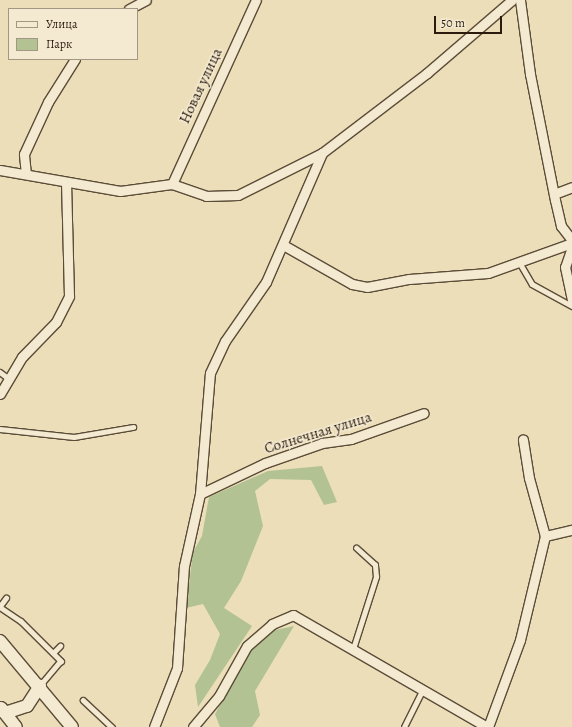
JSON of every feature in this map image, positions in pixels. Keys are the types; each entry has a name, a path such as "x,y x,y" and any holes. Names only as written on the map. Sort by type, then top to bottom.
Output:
{"main road":[{"path":"0,642 40,686 72,727"},
{"path":"2,710 27,706 40,686"},
{"path":"2,710 16,727"}],"street":[{"path":"131,8 146,0"},
{"name":"Новая улица","path":"172,184 256,0"},
{"path":"0,170 66,183 120,190 172,184 206,196 238,194 322,153 427,73 512,0"},
{"path":"284,246 352,284 367,286 409,278 488,273 520,263 572,241 561,226 554,194 530,74 520,0"},
{"path":"26,174 24,154 48,102 74,60"},
{"path":"154,727 177,668 184,566 200,494 210,373 225,341 266,282 284,246 322,153"},
{"path":"0,394 8,378 22,357 56,322 69,296 66,183"},
{"path":"554,194 572,187"},
{"path":"572,248 565,268 572,300"},
{"name":"Солнечная улица","path":"200,494 272,461 322,443 351,440 424,412"},
{"path":"193,727 219,696 246,646 272,624 292,615 487,727 520,640 545,536 529,478 523,439"},
{"path":"545,536 572,530"}],"lane":[{"path":"520,263 532,284 572,306"},
{"path":"0,372 8,378"},
{"path":"0,429 74,437 133,427"},
{"path":"353,651 376,577 375,566 356,548"},
{"path":"6,598 0,606 61,661 40,686"},
{"path":"53,653 60,646"},
{"path":"404,727 422,691"},
{"path":"82,700 112,727"}],"green space":[{"path":"322,466 337,502 324,505 311,480 270,479 255,491 263,526 241,581 224,608 252,626 198,707 195,685 210,660 220,634 203,604 186,608 193,552 202,536 209,497 268,471"},
{"path":"294,626 255,691 260,715 252,727 220,727 215,714 253,648 275,630"}]}
